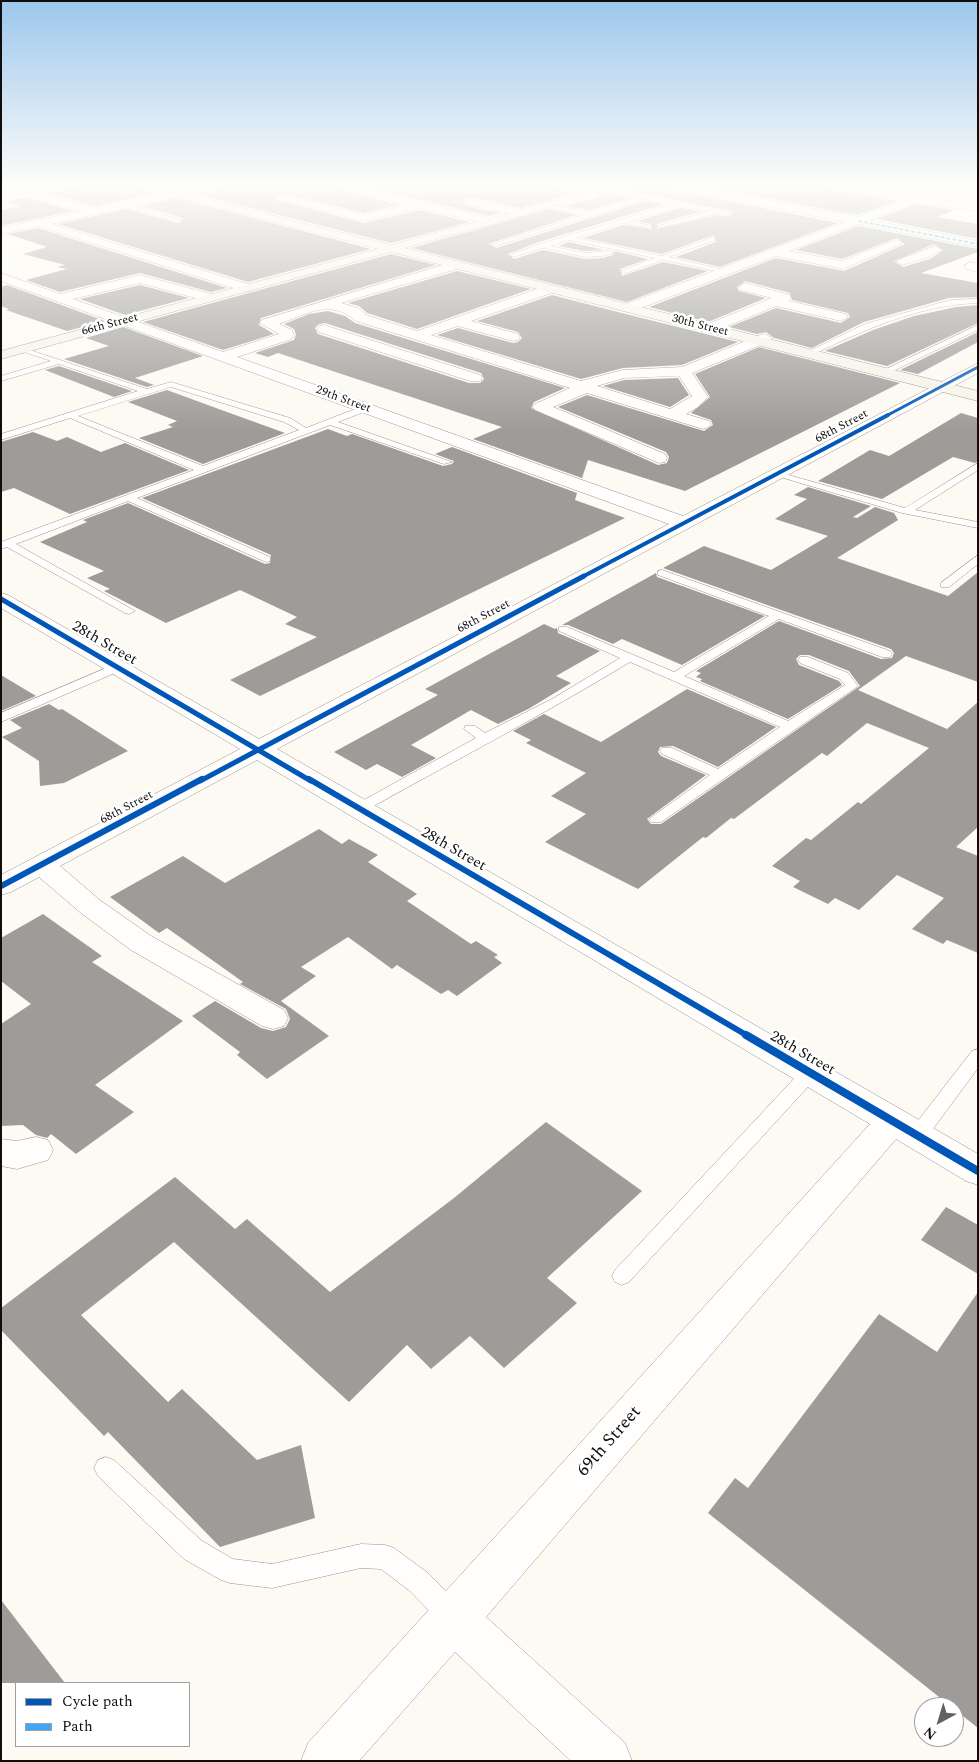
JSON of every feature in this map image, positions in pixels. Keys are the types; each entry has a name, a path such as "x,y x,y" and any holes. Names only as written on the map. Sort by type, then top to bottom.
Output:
{"main road":[{"name":"66th Street","path":"1,355 325,267"},
{"name":"30th Street","path":"465,267 550,289 709,324 762,340"},
{"name":"30th Street","path":"473,267 888,370 943,386"},
{"name":"30th Street","path":"811,352 943,386"},
{"path":"943,386 978,391"},
{"path":"943,386 978,396"}],"street":[{"path":"180,267 247,288"},
{"path":"222,357 285,338 287,333 267,323 448,267"},
{"path":"631,307 736,267"},
{"path":"850,267 863,271"},
{"name":"29th Street","path":"1,277 685,523"},
{"path":"60,298 140,279 210,298"},
{"path":"709,324 786,297 745,286"},
{"path":"416,336 550,289"},
{"path":"776,302 841,317"},
{"path":"327,303 353,311 361,318 436,344 703,424"},
{"path":"452,307 478,315"},
{"path":"709,324 742,308"},
{"path":"459,322 513,337"},
{"path":"324,329 475,378"},
{"path":"659,458 540,407 581,388 623,374 684,371 762,340"},
{"path":"379,362 436,344"},
{"name":"68th Street","path":"1,886 260,751 978,367"},
{"path":"670,415 692,404 700,397 684,371"},
{"path":"616,411 634,404"},
{"path":"582,426 599,419"},
{"name":"28th Street","path":"1,599 978,1171"},
{"path":"42,865 91,907 142,943 273,1018"},
{"name":"69th Street","path":"326,1761 904,1128"},
{"path":"1,1152 17,1155 36,1150"},
{"path":"454,1619 606,1761"}],"lane":[{"path":"623,272 636,267"},
{"path":"707,267 726,271"},
{"path":"811,352 868,326 950,302 978,301"},
{"path":"888,370 978,327"},
{"path":"24,349 145,391"},
{"path":"1,379 60,361"},
{"path":"1,438 164,385 176,385 287,420 306,431"},
{"path":"4,545 366,408"},
{"path":"69,415 201,469"},
{"path":"328,421 447,462"},
{"path":"906,511 978,466"},
{"path":"775,474 906,511 978,525"},
{"path":"129,498 266,559"},
{"path":"4,545 130,611"},
{"path":"945,585 978,558"},
{"path":"662,573 886,654"},
{"path":"676,676 778,615"},
{"path":"562,628 790,726"},
{"path":"358,809 485,738 556,702 630,657"},
{"path":"656,819 790,726 852,686 844,676 804,660"},
{"path":"1,718 118,667"},
{"path":"470,729 485,738"},
{"path":"667,751 720,774"},
{"path":"904,1128 978,1055"},
{"path":"622,1276 810,1073"},
{"path":"106,1468 193,1550 230,1571 272,1576 361,1556 385,1557 419,1582 454,1619"}],"building":[{"path":"58,267 162,267 227,288 211,292 140,273 60,292 26,280 67,269"},
{"path":"200,267 303,267 248,282"},
{"path":"343,267 429,267 261,318 259,325 274,334 223,350 143,322"},
{"path":"488,267 625,267 620,269 622,276 648,267 689,267 708,271 627,302"},
{"path":"752,267 824,267 844,271 853,267 937,267 921,273 978,283 978,297 949,298 864,322 812,348 774,338 766,332 757,334 729,327 776,308 841,323 850,317 848,313 792,300 790,293 745,281 737,287 739,291 766,298 708,322 649,307"},
{"path":"457,271 531,289 417,329 367,313 359,306 348,303"},
{"path":"7,285 105,321 67,331 6,310 9,309 1,306 1,287"},
{"path":"140,285 189,298 125,315 80,299"},
{"path":"552,295 738,342 682,365 623,368 581,379 437,335 458,328 513,343 518,342 522,338 518,332 477,321"},
{"path":"978,305 978,323 887,366 825,351 873,330 914,316 956,307"},
{"path":"328,311 345,316 355,323 565,388 534,402 531,408 658,465 667,463 669,457 666,452 558,407 587,395 704,431 713,425 711,420 691,413 710,397 695,374 759,347 900,383 685,491 588,460 582,478 473,439 502,427 278,353 268,357 255,353 294,340 296,335 294,329 284,324 309,314","holes":["325,323 481,373 484,379 480,383 469,383 318,334 315,328 319,324"]},
{"path":"123,327 203,356 135,378 154,385 147,387 64,359 109,346 86,338"},
{"path":"978,332 978,342 918,374 900,370"},
{"path":"59,366 132,391 114,397 45,370"},
{"path":"678,378 689,395 670,407 603,386 624,380"},
{"path":"167,390 285,433 203,464 139,438 173,427 168,425 177,421 128,402"},
{"path":"961,413 978,418 978,461 975,463 953,457 882,499 818,481 870,450 889,456"},
{"path":"328,429 347,436 352,434 443,466 452,464 454,461 435,454 452,447 577,493 575,500 625,518 260,696 230,680 317,637 285,624 297,617 240,590 166,623 104,591 110,589 87,578 104,571 40,542 87,522 83,520 128,503 265,564 270,563 271,555 142,498"},
{"path":"33,432 57,441 67,437 101,452 125,443 189,470 70,514 14,488 1,492 1,442"},
{"path":"808,487 871,506 853,517 857,518 875,507 894,513 898,520 837,558 948,596 978,572 978,682 906,656 858,690 947,729 978,702 978,827 956,847 978,856 978,953 947,940 943,944 912,929 944,898 897,875 859,910 835,898 828,904 793,887 800,881 772,866 806,838 811,840 858,802 861,804 929,748 867,723 827,756 822,753 734,819 731,818 706,838 703,837 638,889 545,842 586,814 551,796 586,773 526,743 531,740 513,731 544,714 601,742 687,689 776,727 718,767 673,746 660,747 658,752 661,756 706,775 647,819 651,824 661,824 860,686 849,671 809,655 800,655 796,659 799,665 839,681 842,685 788,719 700,681 702,679 696,677 701,673 696,671 779,621 881,659 892,658 894,653 891,649 663,568 704,546 771,570 828,536 775,519 807,499 794,495"},
{"path":"656,573 657,577 765,616 682,665 622,639 613,644 568,625 562,625"},
{"path":"544,624 555,629 557,628 558,633 600,651 556,676 571,683 530,708 498,724 471,710 411,745 436,758 402,777 377,764 366,770 334,752 438,695 425,689"},
{"path":"1,675 36,696 1,711"},
{"path":"49,704 59,710 62,709 128,751 64,783 40,786 39,761 2,737 22,728 10,720"},
{"path":"319,829 342,844 349,839 378,855 368,862 417,894 407,901 471,944 476,941 498,955 494,957 502,963 457,996 448,990 441,994 397,965 392,969 348,937 301,967 316,976 281,1001 329,1036 267,1079 237,1055 240,1052 192,1016 215,1001 261,1028 273,1031 286,1027 290,1019 286,1009 240,984 243,982 167,928 159,933 110,897 183,856 225,883"},
{"path":"43,914 102,956 92,962 183,1021 95,1085 134,1112 76,1154 51,1134 47,1138 36,1135 23,1125 1,1126 1,1024 31,1004 1,981 1,938"},
{"path":"546,1122 642,1191 547,1278 577,1303 504,1368 470,1336 431,1369 407,1345 349,1402 174,1242 81,1315 168,1402 182,1389 257,1460 301,1445 315,1518 220,1547 108,1432 104,1436 1,1330 1,1308 175,1177 235,1229 247,1219 330,1292 454,1198"},
{"path":"946,1207 978,1225 978,1274 921,1240"},
{"path":"978,1292 978,1728 964,1717 964,1697 939,1697 708,1513 735,1478 748,1488 879,1314 937,1352"},
{"path":"1,1600 64,1682 1,1683"}],"cycle path":[{"path":"1,886 978,367"},
{"path":"1,599 978,1171"}]}
